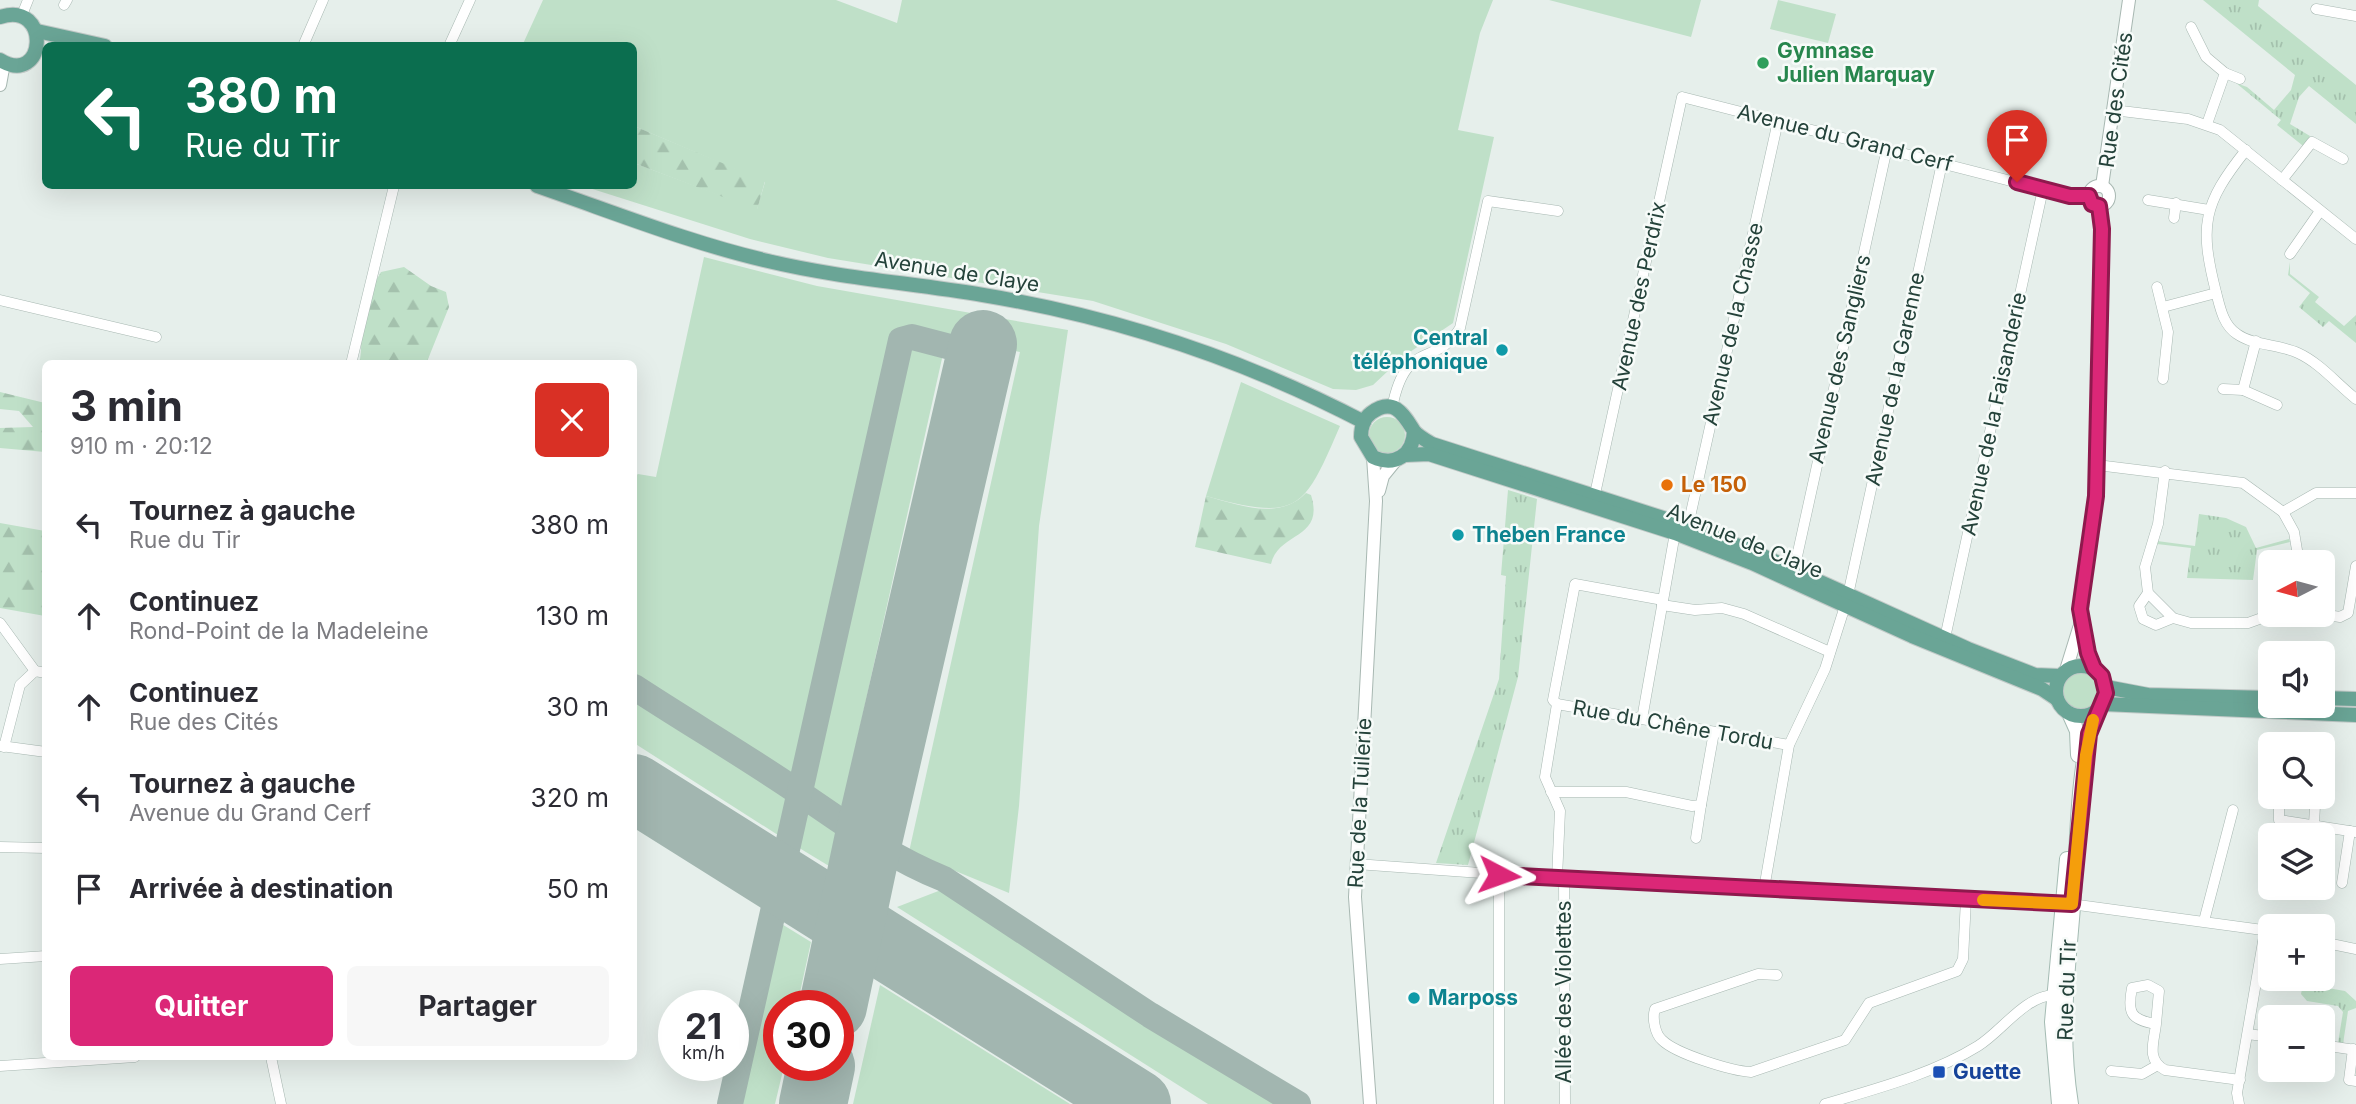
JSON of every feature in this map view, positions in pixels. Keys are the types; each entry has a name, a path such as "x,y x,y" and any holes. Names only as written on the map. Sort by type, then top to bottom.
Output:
{"main road":[{"path":"0,18 10,14 22,15 32,22 37,31 40,53 18,64 2,62"},
{"path":"37,31 87,42"},
{"name":"Avenue de Claye","path":"546,189 765,261 985,296 1123,327 1246,369 1364,422"},
{"path":"1373,457 1360,437 1364,422 1373,412 1392,408"},
{"name":"Avenue de Claye","path":"1392,408 1407,416 1414,431 1432,444 1595,494 1681,530 1752,564 2035,675 2063,673"},
{"path":"1401,457 1411,448 1414,431"},
{"name":"Avenue de Claye","path":"1373,457 1388,461 1429,454 1681,530 1794,570 1847,600 2042,689 2057,699"},
{"path":"2100,707 2106,687 2102,676 2094,668 2084,665 2063,673 2055,691 2057,699 2069,713 2078,716 2100,707 2356,715"},
{"path":"2106,687 2148,695 2258,698"},
{"path":"2335,698 2356,699"},
{"name":"Rue du Tir","path":"2067,904 2086,755 2100,707"},
{"name":"Rue du Tir","path":"2062,1102 2052,1038 2059,996 2079,742 2069,713"}],"street":[{"path":"22,15 28,0"},
{"path":"305,42 323,0"},
{"path":"451,42 470,0"},
{"name":"Rue des Cités","path":"2102,186 2129,15 2129,0"},
{"name":"Rue des Cités","path":"2129,15 2135,0"},
{"path":"2316,9 2356,16"},
{"path":"2191,27 2206,57 2225,73 2240,79"},
{"path":"0,85 2,62"},
{"path":"2207,124 2225,73"},
{"name":"Avenue du Grand Cerf","path":"1682,97 2070,196 2089,196"},
{"name":"Avenue des Perdrix","path":"1595,494 1682,97"},
{"path":"2113,110 2207,124 2246,150 2356,239"},
{"name":"Avenue de la Chasse","path":"1642,719 1663,603 1778,121"},
{"path":"2282,180 2312,142 2343,159"},
{"name":"Avenue des Sangliers","path":"1794,570 1887,148"},
{"path":"2246,150 2218,186 2209,210 2206,253 2216,293 2229,327 2236,333 2256,341 2297,352 2356,399"},
{"name":"Avenue de la Garenne","path":"1764,890 1789,745 1830,652 1847,600 1942,163"},
{"path":"2102,186 2108,190 2109,199 2099,206 2092,204 2089,196 2092,188 2102,186"},
{"name":"Avenue de la Faisanderie","path":"1945,638 2043,188"},
{"path":"352,360 393,189"},
{"path":"2148,200 2209,210"},
{"path":"1392,408 1397,383 1404,369 1412,361 1448,341 1460,328 1488,201 1558,211"},
{"path":"2174,218 2176,203"},
{"path":"2063,673 2074,652 2080,624 2081,592 2096,496 2102,233 2099,206"},
{"path":"2290,254 2320,211"},
{"path":"2157,287 2168,332 2163,379"},
{"path":"2163,307 2216,293"},
{"path":"0,300 156,337"},
{"path":"2243,390 2256,341"},
{"path":"2223,389 2243,390 2277,405"},
{"name":"Rue de la Tuilerie","path":"1370,1104 1355,913 1376,501 1373,457"},
{"name":"Rue de la Tuilerie","path":"1376,501 1383,476 1401,457"},
{"path":"2097,464 2244,483 2283,512 2294,532 2297,550"},
{"path":"2165,471 2158,524 2145,567 2148,593 2173,618 2191,623 2248,623 2258,619"},
{"path":"2283,512 2316,493 2356,493"},
{"path":"2335,616 2340,617 2348,612 2356,566"},
{"name":"Allée des Violettes","path":"1565,1104 1560,811 1545,774 1557,704 1553,700 1559,665 1575,584 1663,603"},
{"path":"2148,593 2139,606 2143,619 2156,625 2173,618"},
{"path":"1663,603 1695,610 1722,608 1744,614 1830,652"},
{"path":"0,623 40,672 20,685 2,746 42,751"},
{"path":"2080,624 2094,668"},
{"name":"Rue du Chêne Tordu","path":"1557,704 1789,745"},
{"path":"1696,838 1714,732"},
{"path":"1551,792 1626,792 1692,806 1701,805"},
{"path":"2278,809 2279,820 2300,823"},
{"path":"2204,921 2233,810"},
{"path":"2335,828 2353,831 2342,883"},
{"path":"0,847 42,848"},
{"path":"1356,864 1561,879 2067,904 2258,929"},
{"path":"1499,875 1499,1104"},
{"path":"1777,975 1758,974 1656,1009 1653,1016 1658,1036 1668,1045 1737,1071 1751,1072 1845,1040 1869,1003 1957,971 1963,959 1966,899"},
{"path":"2335,945 2356,949"},
{"path":"0,958 42,956"},
{"path":"2239,1104 2240,1080 2258,979"},
{"path":"1825,1104 1953,1059 1984,1042 2033,1000 2059,996"},
{"path":"2156,1024 2152,1056 2156,1066 2165,1070 2240,1080"},
{"path":"2248,1034 2258,1035"},
{"path":"2335,1047 2354,1049 2349,1080 2356,1081"},
{"path":"0,1066 90,1060"},
{"path":"272,1060 281,1104"},
{"path":"2111,1071 2142,1074 2156,1066"}],"green space":[{"path":"543,0 836,0 897,23 902,0 1493,0 1480,33 1458,130 1494,137 1453,323 1404,356 1373,385 1356,390 1333,389 1226,344 1093,301 828,258 750,239 592,189 637,189 637,164 757,209 765,182 637,127 637,42 524,42"},
{"path":"1549,0 1701,0 1691,37"},
{"path":"1778,0 1836,14 1828,43 1770,29"},
{"path":"2203,0 2259,0 2258,6 2356,85 2356,124 2309,86 2299,97 2290,124 2310,136 2304,146 2277,125 2281,120 2236,83 2247,87 2274,110 2291,90 2295,75"},
{"path":"637,127 765,181 757,210 637,164"},
{"path":"704,257 817,286 1068,330 1039,526 1019,806 1009,893 909,852 1020,352 910,328 902,328 890,343 796,782 637,682 637,475 656,477"},
{"path":"2290,262 2290,274 2319,297 2315,302 2344,326 2356,315 2356,343 2329,321 2323,327 2299,307 2310,293 2288,275"},
{"path":"404,267 431,286 446,292 449,307 428,360 359,360 361,319 368,295 381,272"},
{"path":"907,347 943,354 841,812 809,790"},
{"path":"1241,382 1340,426 1317,476 1295,502 1280,507 1262,508 1206,496"},
{"path":"0,392 42,402 42,452 0,448 0,428 33,427 19,411 0,409"},
{"path":"1387,417 1400,422 1405,435 1400,448 1387,453 1374,448 1369,435 1374,422"},
{"path":"1508,490 1537,499 1518,677 1468,865 1436,863 1499,679 1506,576 1501,575"},
{"path":"1306,493 1311,495 1314,510 1312,520 1307,528 1276,553 1271,564 1195,547 1206,496 1245,506 1271,509 1295,502"},
{"path":"2199,514 2226,518 2246,527 2256,548 2289,539 2290,542 2257,550 2253,580 2187,578 2191,548 2157,544 2157,541 2195,546"},
{"path":"0,523 42,530 42,615 0,608"},
{"path":"2080,671 2094,676 2099,690 2094,704 2080,709 2066,704 2061,690 2066,676"},
{"path":"637,700 790,795 781,837 637,745"},
{"path":"805,804 838,827 829,866 796,846"},
{"path":"941,890 1280,1104 1208,1104 897,907"},
{"path":"780,923 811,942 800,990 765,990"},
{"path":"880,985 1070,1104 853,1104"},
{"path":"2335,989 2345,991 2356,1001 2356,1008 2348,1011 2343,1044 2338,1043 2343,1012 2338,1006 2307,1001 2302,991"},
{"path":"763,1000 763,1081 780,1081 775,1104 740,1104 745,1081 749,1081 749,1063"}],"taxiway":[{"path":"730,1104 901,340 912,337 981,355"},
{"path":"637,689 870,841 944,879 1150,1015 1298,1104"}],"runway":[{"path":"836,990 868,841 983,344"},
{"path":"637,790 1137,1104"},
{"path":"813,1104 818,1081"}],"slow traffic":[{"path":"1983,900 2072,904 2086,755 2093,720"}],"place":[{"name":"Gymnase Julien Marquay","path":"1763,63"},
{"name":"Central téléphonique","path":"1502,350"},
{"name":"Le 150","path":"1667,485"},
{"name":"Theben France","path":"1458,535"},
{"name":"Marposs","path":"1414,998"},
{"name":"Guette","path":"1939,1072"}],"route":[{"path":"1499,875 2072,904 2089,734 2091,723 2103,704 2106,693 2102,676 2094,668 2088,653 2080,624 2081,592 2096,496 2102,229 2099,206 2092,204 2089,196 2070,196 2017,182"}]}
